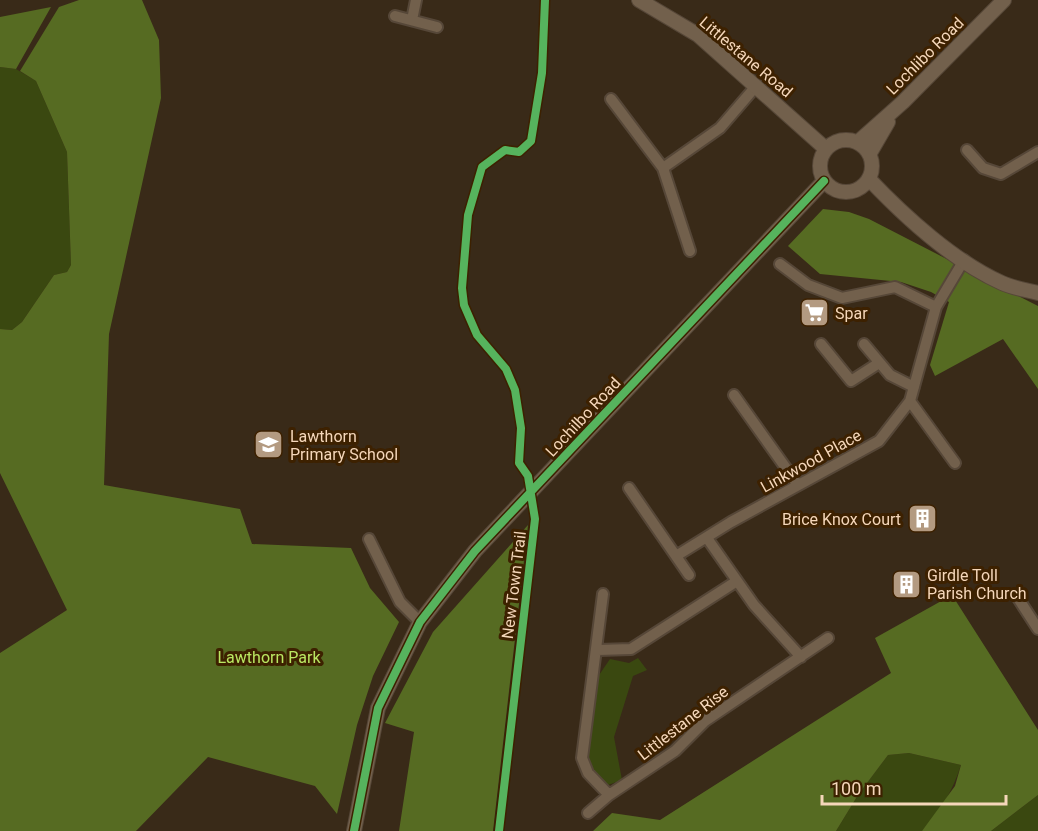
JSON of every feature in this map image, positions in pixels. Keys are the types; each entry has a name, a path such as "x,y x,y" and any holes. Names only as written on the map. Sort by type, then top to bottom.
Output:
{"street":[{"path":"412,20 416,0"},
{"name":"Littlestane Road","path":"639,0 698,35 826,149"},
{"name":"Lochlibo Road","path":"896,110 1004,0"},
{"path":"395,16 437,27"},
{"path":"663,168 720,128 757,86"},
{"path":"611,99 663,168 690,251"},
{"path":"858,142 896,110"},
{"path":"870,153 896,110"},
{"path":"837,141 858,142 870,153 873,162 869,180 858,190 850,193 836,191 824,181 820,164 826,149 837,141"},
{"path":"967,150 983,168 1001,174 1038,152"},
{"path":"869,180 898,209 964,260 1003,283 1038,293"},
{"name":"Lochilbo Road","path":"354,831 378,708 420,622 475,551 824,181"},
{"path":"858,190 898,209"},
{"name":"Linkwood Place","path":"676,556 879,441 910,401 936,307 964,260"},
{"path":"780,264 808,285 842,298 895,287 936,307"},
{"path":"821,344 851,381 879,363"},
{"path":"864,344 890,375 914,387"},
{"path":"734,395 798,485"},
{"path":"910,401 955,463"},
{"path":"629,489 689,574"},
{"path":"707,538 754,605 801,657"},
{"path":"369,539 400,602 420,622"},
{"path":"598,650 631,649 737,581"},
{"path":"603,594 598,650 587,706 582,758 588,773 609,795"},
{"path":"1016,596 1038,629"},
{"name":"Littlestane Rise","path":"588,813 609,795 675,751 705,721 828,638"}],"green space":[{"name":"Lawthorn Park","path":"79,0 142,0 159,40 161,98 109,334 104,485 240,509 252,544 351,548 370,588 399,622 373,676 357,725 337,814 315,786 208,757 136,831 0,831 0,653 67,610 0,473 0,329 12,330 22,322 54,275 67,272 71,265 67,152 36,81 20,71 59,7"},
{"path":"51,7 16,69 0,67 0,17"},
{"path":"0,67 16,69 36,81 67,152 71,265 67,272 54,275 22,322 12,330 0,329"},
{"path":"823,209 849,212 869,219 1038,306 1038,389 1003,339 935,376 930,365 949,302 931,292 901,282 820,274 788,246"},
{"path":"528,525 493,831 399,831 414,732 385,723 433,632"},
{"path":"952,595 1038,730 1038,795 991,831 922,831 955,786 961,765 909,753 888,755 858,795 836,831 593,831 612,813 660,820 891,673 875,638"},
{"path":"638,658 647,670 633,676 614,737 622,780 608,785 595,774 587,761 597,678 610,659 629,663"},
{"path":"909,753 961,765 945,801 922,831 836,831 858,795 888,755"},
{"path":"1038,795 1038,831 991,831"}],"cycle path":[{"name":"New Town Trail","path":"499,831 535,519 528,476 519,463 521,428 515,390 506,369 477,335 464,305 462,288 468,215 482,167 505,150 519,152 531,141 542,73 545,0"},
{"name":"New Town Trail","path":"354,831 378,708 420,622 475,551 824,181"}],"place":[{"name":"Spar","path":"814,313"},
{"name":"Lawthorn Primary School","path":"269,445"},
{"name":"Brice Knox Court","path":"922,519"},
{"name":"Girdle Toll Parish Church","path":"906,584"}]}
